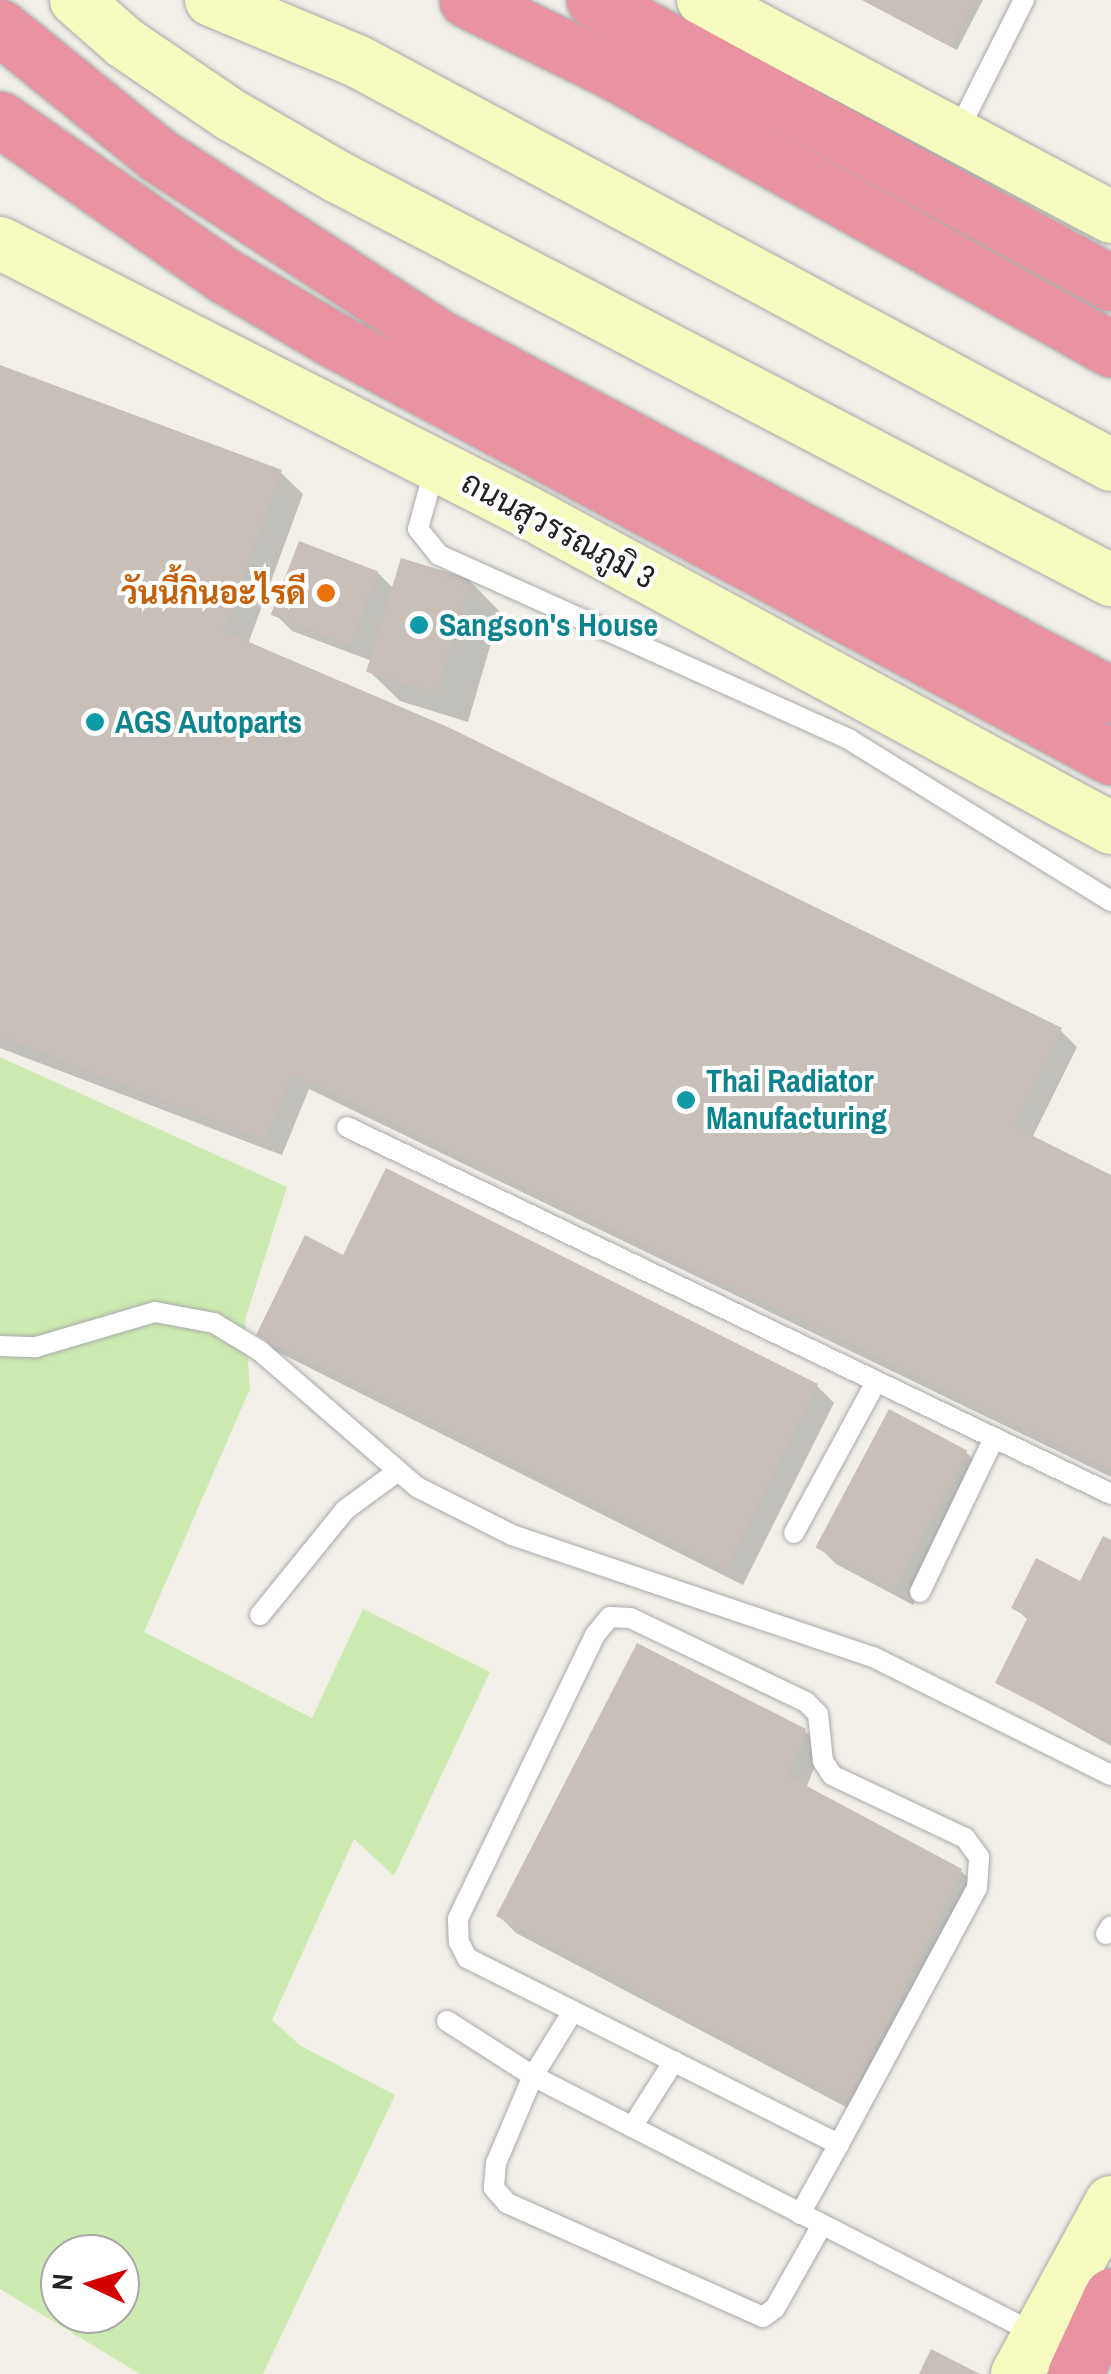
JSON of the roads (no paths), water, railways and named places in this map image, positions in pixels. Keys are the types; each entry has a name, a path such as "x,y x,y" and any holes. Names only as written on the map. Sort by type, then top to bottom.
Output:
{"highway":[{"path":"467,0 608,69 1111,349"},
{"path":"594,0 1111,283"},
{"path":"0,27 158,155 438,337 1111,695"},
{"path":"0,119 222,274 332,339 1111,757"},
{"path":"1075,2374 1111,2296"},
{"path":"1103,2374 1111,2359"}],"main road":[{"path":"76,0 125,43 231,115 338,177 1111,580"},
{"path":"211,0 357,61 862,335 1111,464"},
{"path":"708,1 958,131 1111,217"},
{"name":"ถนนสุวรรณภูมิ 3","path":"0,243 436,465 1111,828"},
{"path":"1028,2355 1111,2202"}],"lane":[{"path":"958,131 1024,0"},
{"path":"436,465 418,529 439,555 850,740 1111,901"},
{"path":"347,1126 1111,1494"},
{"path":"0,1346 36,1347 155,1312 214,1323 260,1351 398,1471 512,1535 872,1657 1111,1775"},
{"path":"794,1533 876,1382"},
{"path":"920,1592 994,1438"},
{"path":"260,1615 345,1510 398,1471"},
{"path":"800,2214 839,2144 976,1888 979,1857 964,1838 832,1774 823,1761 818,1714 806,1702 630,1618 610,1617 594,1635 458,1919 467,1958 839,2144"},
{"path":"573,2011 533,2076 496,2162 494,2188 507,2204 763,2317 775,2308 822,2225"},
{"path":"448,2021 533,2076 822,2225 1028,2355"},
{"path":"632,2127 674,2061"}],"place":[{"name":"วันนี้กินอะไรดี","path":"326,593"},
{"name":"Sangson's House","path":"419,625"},
{"name":"AGS Autoparts","path":"95,722"},
{"name":"Thai Radiator Manufacturing","path":"686,1100"}]}
